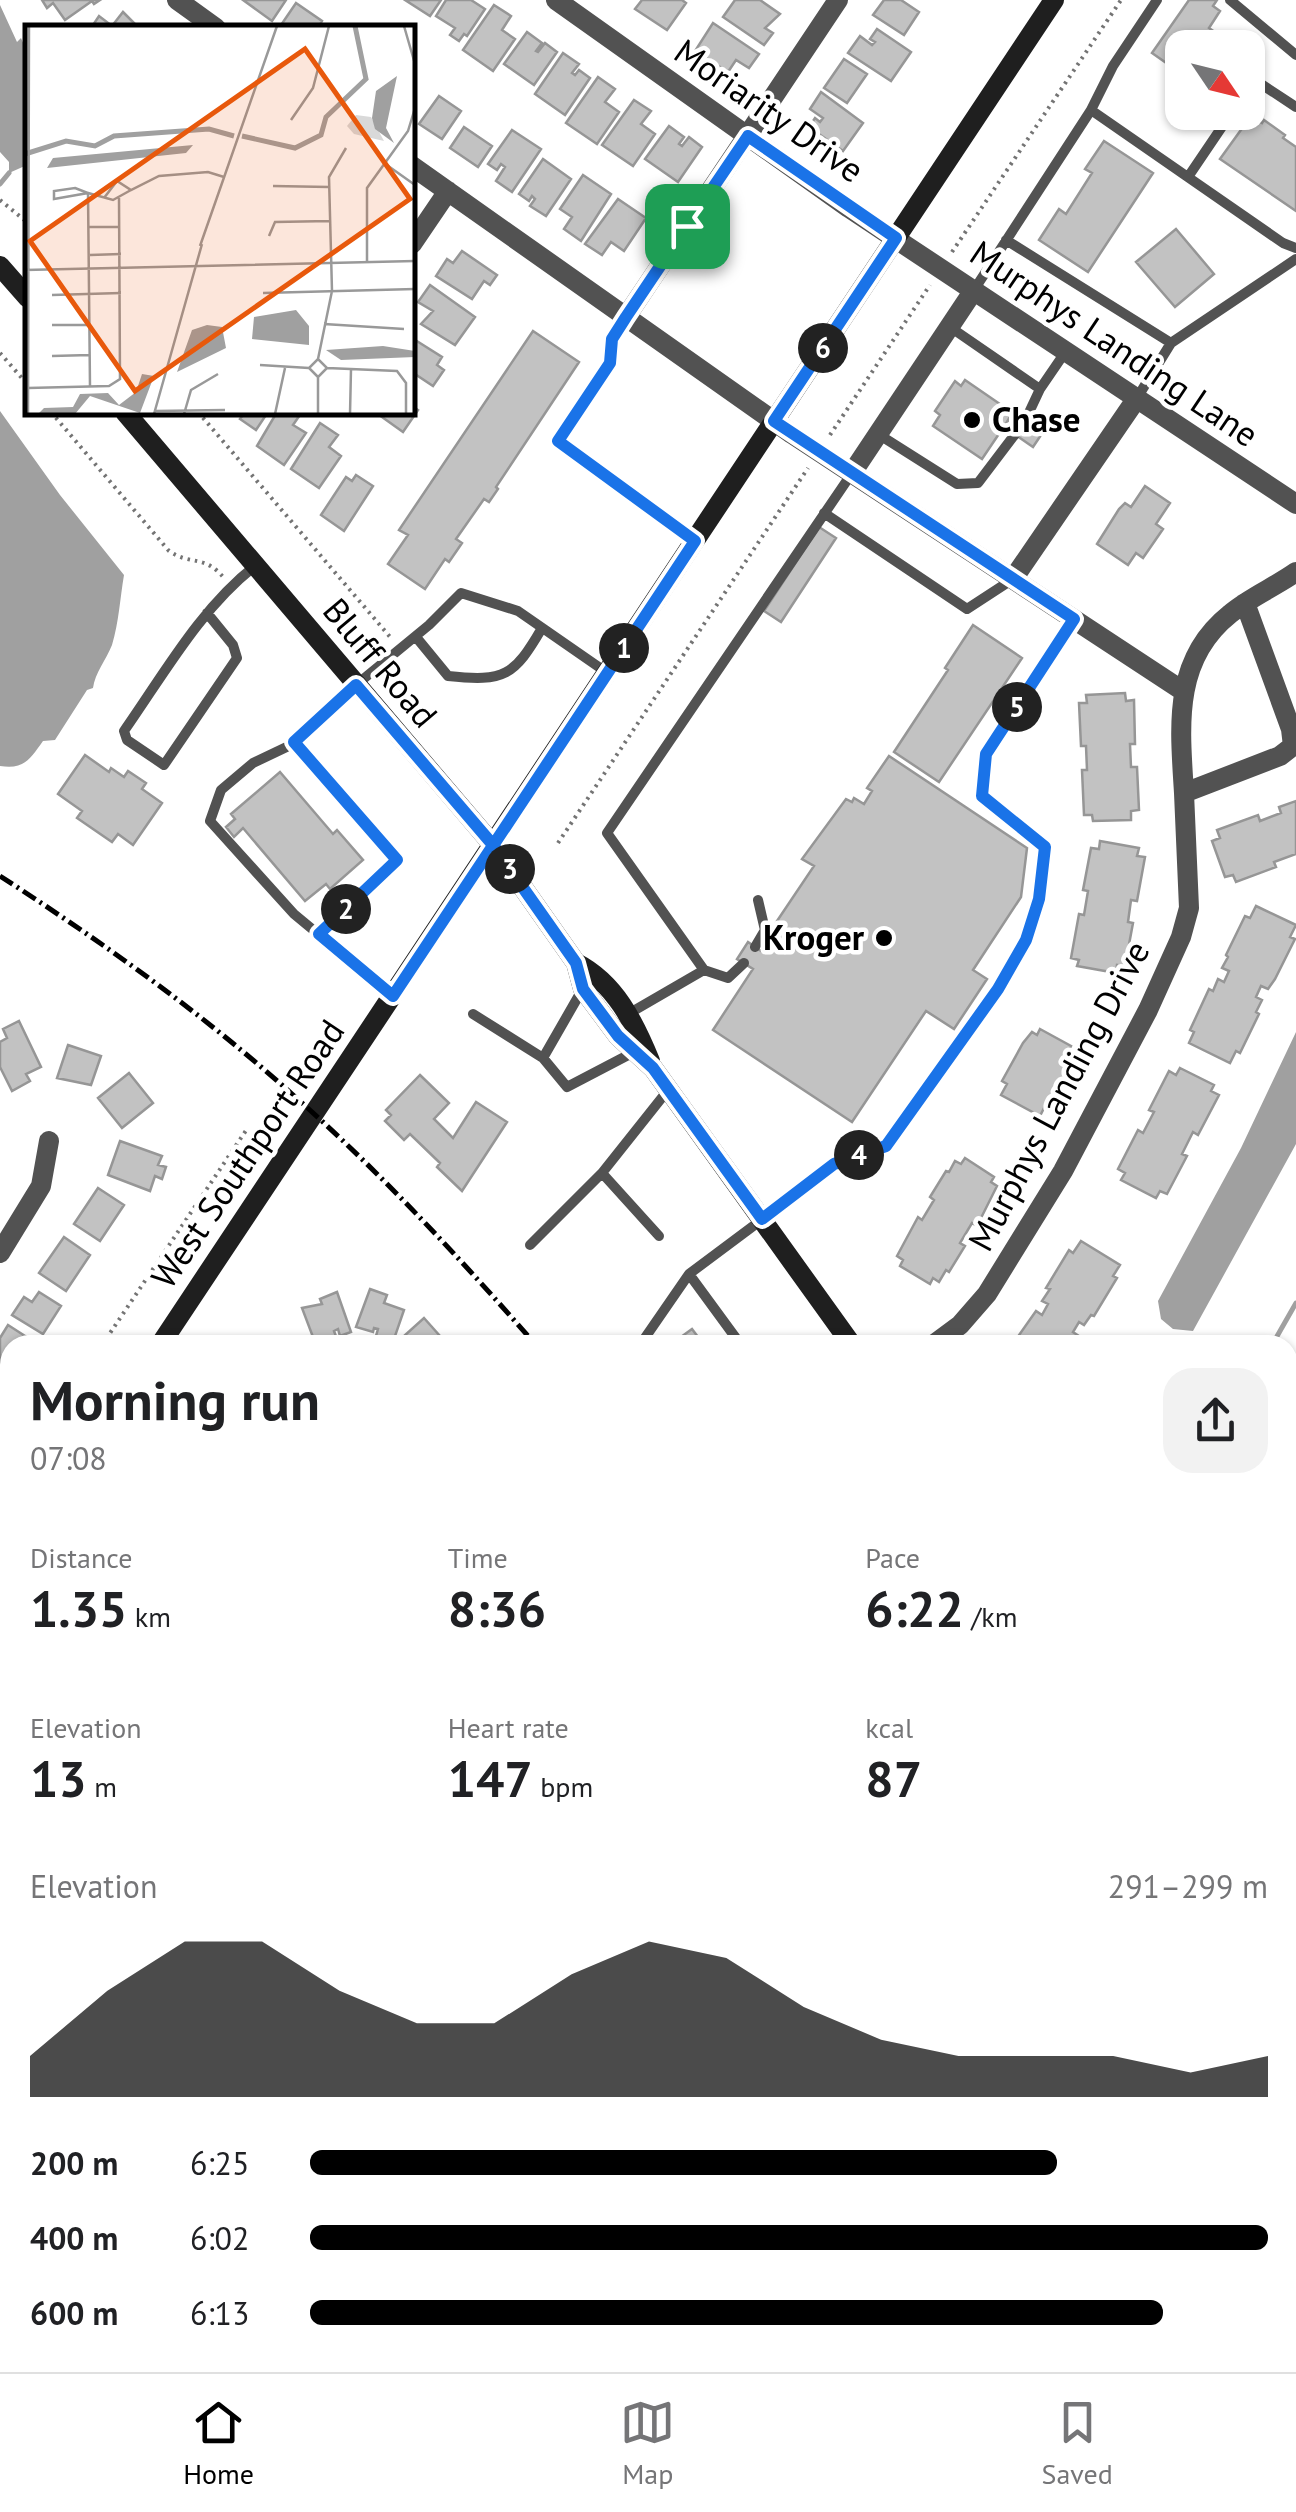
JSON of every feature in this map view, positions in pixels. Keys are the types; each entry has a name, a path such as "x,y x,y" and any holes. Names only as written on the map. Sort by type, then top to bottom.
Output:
{"main road":[{"name":"West Southport Road","path":"167,1335 1054,0"},
{"path":"0,266 25,295"},
{"name":"Bluff Road","path":"128,415 493,845 576,963 583,989 618,1036 653,1068 845,1335"},
{"name":"Bluff Road","path":"576,963 597,974 628,1014 653,1068"}],"street":[{"path":"177,0 212,25"},
{"path":"626,317 838,0"},
{"name":"Moriarity Drive","path":"567,3 748,136 896,238"},
{"path":"415,168 819,452 1182,690"},
{"path":"415,240 448,191"},
{"name":"Murphys Landing Lane","path":"896,238 1296,504"},
{"path":"852,473 974,290"},
{"path":"1013,579 1137,398"},
{"name":"Murphys Landing Drive","path":"946,1335 987,1294 1063,1172 1155,995 1181,936 1190,908 1180,722 1182,690 1190,665 1206,638 1245,603 1296,572"},
{"path":"1184,793 1280,756 1294,742 1245,603"},
{"path":"0,1253 40,1186 49,1141"}],"lane":[{"path":"974,290 1157,0"},
{"path":"1230,0 1296,55"},
{"path":"1265,87 1296,107"},
{"path":"1090,110 1283,243 1296,248"},
{"path":"1188,177 1220,130"},
{"path":"1006,240 1171,343"},
{"path":"1137,398 1171,343 1296,260"},
{"path":"626,317 612,339 610,363 558,441 695,541"},
{"path":"950,326 1040,388"},
{"path":"878,434 957,484 978,483 1025,420 1040,388 1066,350"},
{"path":"744,964 728,978 704,970 607,833 852,473"},
{"path":"824,513 967,609 1013,579"},
{"path":"207,614 233,645 236,658 164,765 127,740 124,731 207,614 230,586 255,566"},
{"path":"393,996 294,914 210,820 222,790 253,763 294,742 416,636 460,592 518,611 607,673"},
{"path":"647,1335 689,1274 834,1164 886,1146 998,989 1026,940 1039,899 1045,847 982,796 986,754 1074,619"},
{"path":"416,636 448,676 474,679 505,674 522,662 542,628"},
{"path":"294,742 397,860 319,934"},
{"path":"754,947 765,930 758,900"},
{"path":"628,1014 704,970"},
{"path":"543,1058 583,989"},
{"path":"473,1014 543,1058 567,1088 635,1051"},
{"path":"530,1245 602,1173 669,1090"},
{"path":"602,1173 659,1236"},
{"path":"689,1274 733,1335"}],"path":[{"path":"558,843 1121,0"},
{"path":"2,202 25,221"},
{"path":"0,352 25,381"},
{"path":"54,415 168,552 210,563 230,586"},
{"path":"201,415 400,649"},
{"path":"109,1335 246,1129"}],"shaded area":[{"path":"0,5 17,42 21,38 25,47 25,166 9,173 9,162 0,152"},
{"path":"0,411 124,575 112,645 93,688 87,690 55,740 43,741 26,762 8,767 0,766"},
{"path":"1296,1032 1296,1144 1193,1331 1173,1329 1161,1319 1158,1301 1241,1148"}],"building":[{"path":"42,0 100,0 94,4 92,1 65,20 53,3 47,8"},
{"path":"243,0 286,0 272,21"},
{"path":"405,0 441,0 430,16"},
{"path":"446,0 471,0 485,9 467,36 464,34 459,41 450,35 455,28 436,16"},
{"path":"642,0 686,3 667,30 635,9"},
{"path":"735,0 760,0 780,14 765,28 773,33 764,45 723,17"},
{"path":"884,0 901,0 919,12 904,35 873,15"},
{"path":"1189,0 1217,0 1213,6 1220,11 1209,28 1212,30 1168,30"},
{"path":"296,3 322,21 320,25 281,25"},
{"path":"494,5 511,16 502,30 515,39 493,71 463,50"},
{"path":"123,12 136,25 113,25"},
{"path":"99,16 111,25 93,25"},
{"path":"713,23 759,54 749,68 736,60 728,72 695,51"},
{"path":"877,29 911,52 891,81 848,53 860,36 872,45 875,42 870,39"},
{"path":"527,32 542,43 536,51 545,43 557,52 534,85 504,64"},
{"path":"1165,34 1165,62 1152,53"},
{"path":"563,53 579,64 572,73 575,75 579,70 590,78 565,115 535,94"},
{"path":"844,59 867,74 847,103 824,88"},
{"path":"598,77 615,89 605,102 619,112 597,144 566,123"},
{"path":"821,92 863,123 843,151 809,127 815,118 820,122 823,118 810,109"},
{"path":"439,96 461,111 442,139 419,124"},
{"path":"634,100 651,111 641,124 655,134 633,166 602,145"},
{"path":"1265,121 1296,147 1296,211 1220,159 1241,130 1265,130"},
{"path":"669,126 684,137 679,144 682,146 689,137 702,147 678,182 645,159"},
{"path":"464,127 492,146 478,167 450,148"},
{"path":"512,130 541,149 512,192 496,181 505,167 501,164 497,170 488,164"},
{"path":"1104,141 1153,173 1088,272 1039,240 1059,209 1066,214 1092,173 1085,169"},
{"path":"543,159 571,179 546,216 530,206 535,199 532,196 529,201 519,194"},
{"path":"583,175 611,194 581,241 564,229 572,217 560,209"},
{"path":"618,199 646,218 624,251 611,242 602,255 585,244"},
{"path":"1176,229 1214,274 1175,307 1136,262"},
{"path":"462,251 497,275 490,285 484,281 472,299 436,276 447,259 453,263"},
{"path":"430,285 475,317 455,345 421,324 433,311 418,302"},
{"path":"533,331 579,362 489,502 484,499 456,539 462,543 449,562 445,559 425,589 388,564 408,535 399,530"},
{"path":"415,340 442,357 437,365 444,370 433,386 415,374"},
{"name":"Chase","path":"965,380 1013,413 982,459 933,426 940,415 935,411 955,381 961,386"},
{"path":"243,415 266,415 256,430 240,419"},
{"path":"275,415 300,415 293,425 306,433 284,465 257,446"},
{"path":"379,415 415,415 403,432"},
{"name":"Chase","path":"1011,415 1041,435 1033,447 1004,427"},
{"path":"320,423 338,435 329,447 341,456 319,488 291,469"},
{"path":"356,475 373,486 344,531 321,515 346,477 352,481"},
{"path":"1145,486 1170,503 1156,524 1163,529 1143,558 1136,553 1128,565 1097,544 1119,509 1125,503 1131,507"},
{"path":"819,527 836,538 781,622 764,611"},
{"path":"973,625 1022,658 939,782 894,752"},
{"path":"1125,693 1126,701 1134,700 1131,767 1137,767 1139,810 1131,811 1131,820 1093,821 1092,815 1084,815 1082,770 1087,770 1086,746 1081,746 1079,703 1087,703 1086,695"},
{"path":"85,755 109,772 111,768 124,777 128,771 146,783 142,789 162,803 133,845 118,834 112,842 77,818 82,811 58,794"},
{"name":"Kroger","path":"889,756 1027,848 1021,897 973,970 987,979 954,1029 926,1011 852,1122 713,1030 753,969 737,959 748,942 764,953 777,934 771,930 814,866 802,859 846,799 852,802 854,798 864,804 872,791 867,788"},
{"path":"280,772 333,834 337,830 363,860 330,889 326,884 305,901 243,828 234,837 226,827 235,819 231,814"},
{"path":"1296,801 1296,854 1274,862 1276,867 1236,882 1233,875 1225,877 1212,841 1220,838 1217,830 1258,815 1260,821 1281,813 1279,807"},
{"path":"1100,841 1139,848 1137,856 1145,857 1137,901 1131,900 1128,922 1133,923 1125,966 1117,965 1116,973 1077,966 1079,960 1071,958 1079,914 1084,915 1088,891 1083,890 1091,848 1099,849"},
{"path":"1256,906 1296,925 1290,937 1295,939 1268,989 1261,986 1256,997 1262,1000 1256,1012 1259,1014 1240,1053 1236,1051 1230,1063 1189,1043 1194,1032 1190,1030 1209,989 1213,991 1218,979 1224,982 1229,971 1222,968 1226,955 1245,916 1250,918"},
{"path":"19,1021 41,1067 26,1074 30,1081 12,1091 0,1067 0,1042 7,1038 3,1029"},
{"path":"1040,1029 1071,1046 1069,1050 1075,1053 1051,1107 1046,1104 1040,1116 1001,1095 1007,1084 1002,1081 1023,1043"},
{"path":"68,1045 101,1056 91,1085 57,1078"},
{"path":"1180,1068 1214,1085 1211,1091 1219,1095 1198,1135 1193,1132 1182,1154 1187,1156 1167,1194 1160,1191 1156,1198 1121,1180 1125,1173 1118,1169 1138,1130 1143,1133 1154,1112 1149,1110 1169,1071 1176,1075"},
{"path":"129,1073 153,1103 122,1128 98,1098"},
{"path":"420,1075 449,1103 434,1119 453,1138 476,1102 507,1122 462,1191 410,1134 404,1140 385,1121 391,1115 386,1110"},
{"path":"120,1141 162,1156 158,1165 166,1167 162,1179 155,1176 150,1191 108,1175"},
{"path":"965,1158 994,1177 991,1182 997,1186 977,1226 972,1223 960,1243 965,1246 949,1272 946,1270 939,1282 933,1278 930,1284 900,1266 903,1260 897,1256 918,1217 922,1220 934,1200 930,1197 946,1171 955,1161 961,1164"},
{"path":"98,1188 124,1205 100,1241 74,1224"},
{"path":"64,1237 90,1255 66,1291 39,1273"},
{"path":"1081,1241 1120,1265 1113,1276 1117,1278 1094,1316 1084,1325 1079,1322 1073,1332 1078,1335 1019,1335 1036,1311 1042,1315 1048,1304 1042,1301 1050,1289 1046,1288 1069,1250 1073,1253"},
{"path":"370,1289 387,1295 384,1303 404,1310 395,1335 376,1335 378,1329 373,1332 356,1327"},
{"path":"39,1292 61,1306 43,1334 12,1315 24,1297 32,1302"},
{"path":"337,1292 351,1332 340,1335 338,1329 336,1335 312,1335 302,1308 322,1304 320,1299"},
{"path":"424,1318 439,1335 405,1335"},
{"path":"8,1325 24,1335 2,1335"}],"waterway":[{"path":"0,184 9,173"},
{"path":"1278,1335 1296,1303"}],"railway":[{"path":"0,876 150,979 292,1094 418,1216 527,1335"}],"place":[{"name":"Chase","path":"972,420"},
{"name":"Kroger","path":"884,938"}],"route":[{"path":"687,226 612,339 610,363 558,441 695,541 493,845 393,996 319,934 397,860 294,742 356,685 493,845 576,963 583,989 618,1036 653,1068 762,1219 834,1164 886,1146 998,989 1026,940 1039,899 1045,847 982,796 986,754 1074,619 774,421 896,238 748,136 687,226"}]}
